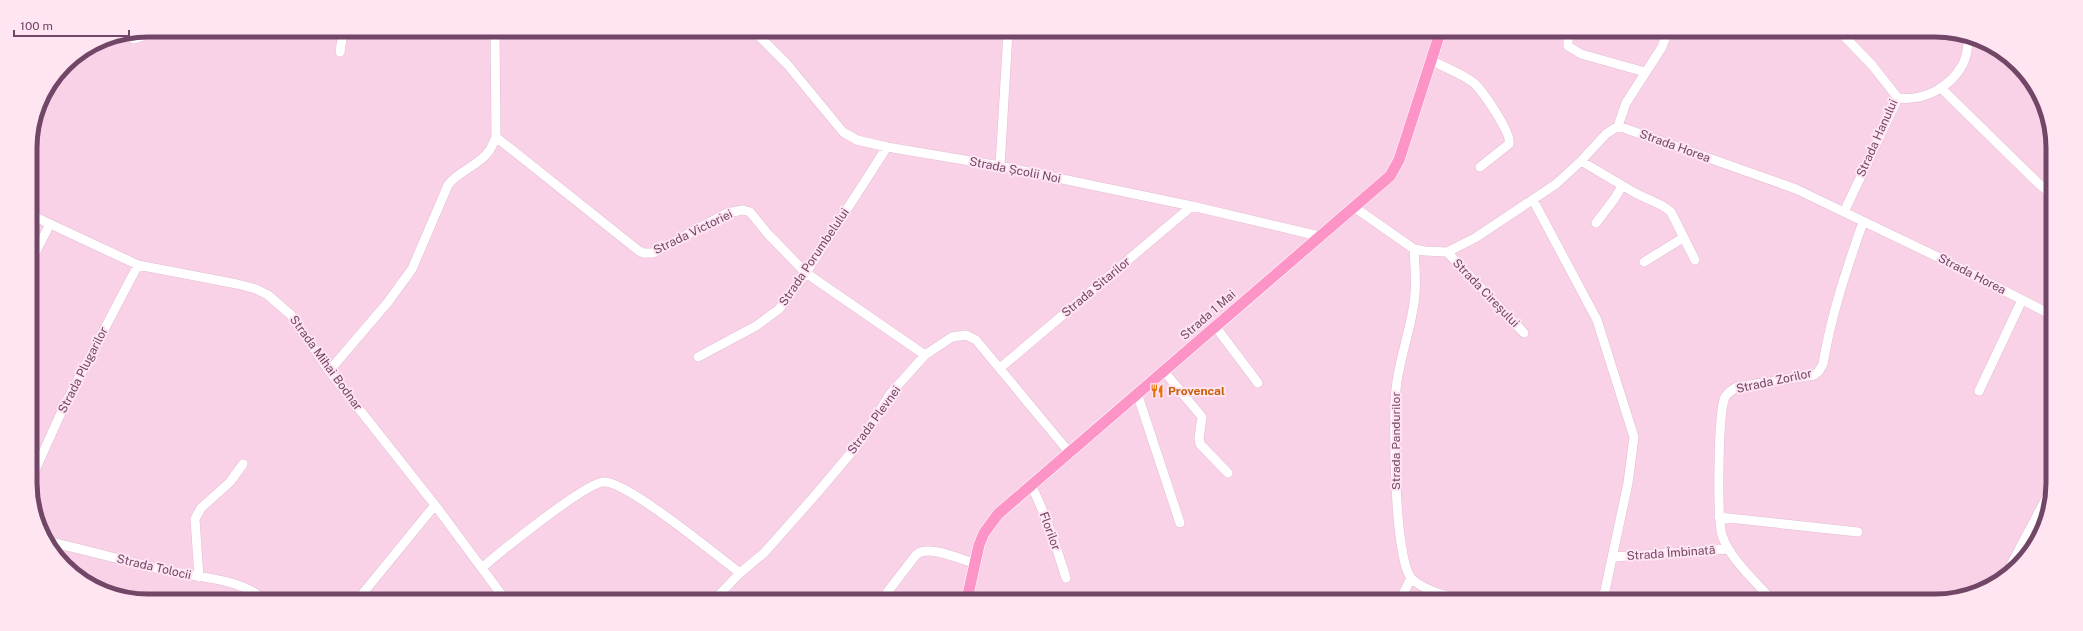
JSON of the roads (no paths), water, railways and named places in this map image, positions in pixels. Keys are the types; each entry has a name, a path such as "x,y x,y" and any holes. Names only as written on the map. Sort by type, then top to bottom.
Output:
{"main road":[{"name":"Strada 1 Mai","path":"968,594 974,563 984,533 998,514 1163,370 1390,176 1395,169 1439,37"}],"street":[{"path":"340,52 344,37"},
{"path":"329,371 388,302 412,269 448,185 454,177 481,160 489,151 496,137 495,37"},
{"name":"Strada Școlii Noi","path":"760,37 786,64 843,132 857,140 887,147 1000,166 1192,206 1319,236"},
{"path":"1000,166 1008,37"},
{"path":"1568,37 1568,46 1581,54 1645,72"},
{"path":"1354,207 1414,248 1425,251 1447,252 1475,238 1556,184 1582,161 1606,134 1618,126 1626,102 1662,47 1666,37"},
{"name":"Strada Hanului","path":"1844,212 1898,98 1872,65 1845,37"},
{"path":"1898,98 1912,99 1941,88 1962,64 1967,42"},
{"path":"1431,60 1474,83 1506,130 1510,140 1509,144 1480,167"},
{"path":"1941,88 2046,190"},
{"name":"Strada Horea","path":"1618,126 1796,189 2046,312"},
{"name":"Strada Victoriei","path":"496,137 644,254 653,253 727,213 743,210 750,212 768,234 806,273 925,355"},
{"name":"Strada Porumbelului","path":"698,357 756,326 779,309 806,273 887,147"},
{"path":"1582,161 1622,186 1663,206 1671,212 1695,260"},
{"path":"1596,223 1622,186"},
{"path":"1534,200 1597,320 1634,437 1614,557 1605,594"},
{"name":"Strada Sitarilor","path":"1000,368 1192,206"},
{"name":"Strada Mihai Bodnar","path":"37,218 138,265 237,284 256,289 268,295 291,315 329,371 436,505 501,594"},
{"name":"Strada Zorilor","path":"1767,594 1728,549 1722,534 1719,518 1719,482 1723,405 1725,397 1729,392 1737,387 1806,376 1819,371 1823,364 1835,308 1864,222"},
{"path":"37,249 50,224"},
{"path":"1644,262 1683,238"},
{"name":"Strada Pandurilor","path":"1410,578 1399,533 1396,511 1395,421 1396,390 1414,303 1416,285 1414,248"},
{"name":"Strada Cireşului","path":"1447,252 1524,333"},
{"name":"Strada Plugarilor","path":"37,466 65,404 138,265"},
{"path":"1979,391 2022,300"},
{"path":"1215,326 1258,383"},
{"name":"Strada Plevnei","path":"720,594 740,573 764,553 818,492 860,442 891,393 925,355 946,340 966,335 976,340 1069,452"},
{"path":"1163,370 1202,417 1199,438 1200,444 1228,473"},
{"path":"1137,393 1180,523"},
{"path":"199,578 195,519 201,508 230,482 243,464"},
{"path":"482,568 548,515 594,485 606,482 616,485 663,514 740,573"},
{"name":"Florilor","path":"1031,485 1041,505 1056,544 1066,578"},
{"path":"2013,561 2044,503"},
{"path":"362,594 436,505"},
{"path":"1719,518 1858,532"},
{"name":"Strada Tolocii","path":"56,543 199,578 232,583 256,594"},
{"name":"Strada Îmbinată","path":"1614,557 1728,549"},
{"path":"886,594 916,555 923,550 931,550 974,563"},
{"path":"1403,594 1410,578 1423,587 1444,594"}],"place":[{"name":"Provencal","path":"1157,391"}]}
